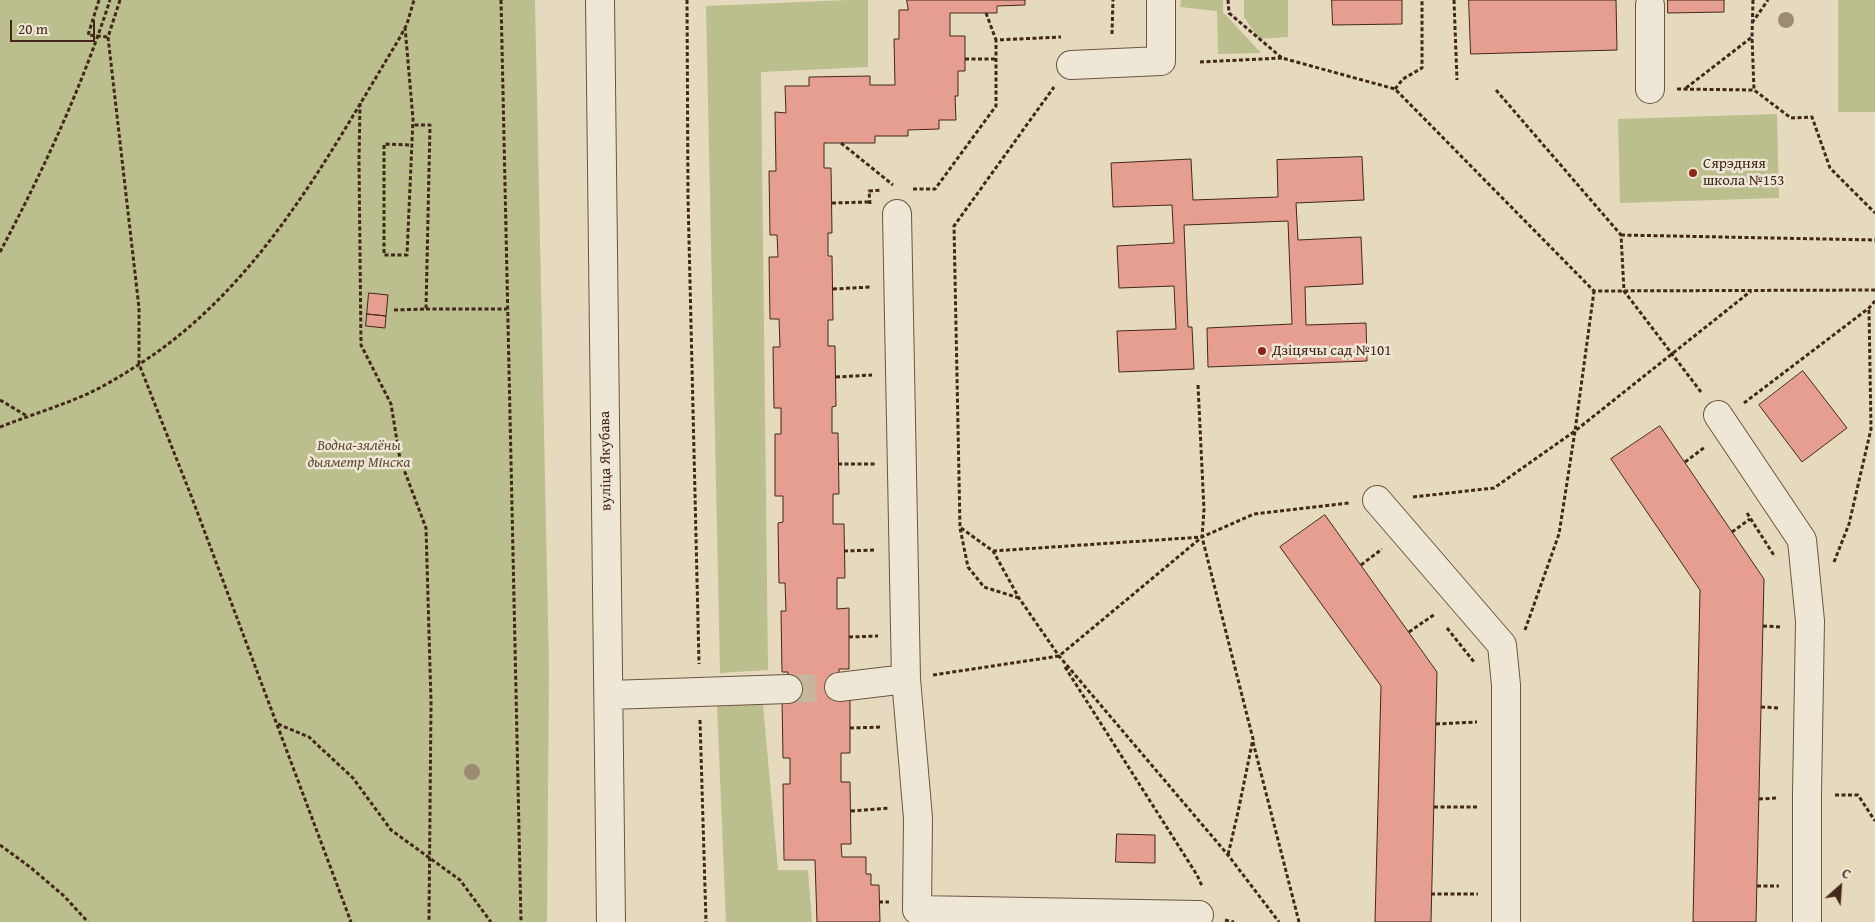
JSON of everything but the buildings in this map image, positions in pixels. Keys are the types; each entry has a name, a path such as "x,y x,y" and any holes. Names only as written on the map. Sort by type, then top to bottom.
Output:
{"street":[{"name":"вуліца Якубава","path":"600,0 611,922"},
{"path":"1071,65 1161,61 1162,0"},
{"path":"1650,5 1650,89"},
{"path":"898,202 906,679 918,818 917,910 1202,904"},
{"path":"1718,415 1802,540 1810,621 1795,796 1807,922"},
{"path":"1378,500 1502,645 1506,685 1506,922"},
{"path":"839,687 906,679"},
{"path":"609,695 788,689"}],"path":[{"path":"99,0 88,35 108,38"},
{"path":"0,252 21,213 70,106 98,37 110,0"},
{"path":"120,0 108,38 139,308 139,364 278,724 351,922"},
{"path":"0,428 86,394 139,364 189,328 232,287 259,255 314,179 405,27 414,0"},
{"path":"501,0 521,922"},
{"path":"687,0 688,197 706,922"},
{"path":"1228,0 1229,13 1282,58"},
{"path":"1395,89 1403,79 1422,68 1422,0"},
{"path":"1454,0 1457,80"},
{"path":"1753,0 1754,90"},
{"path":"1752,24 1768,0"},
{"path":"986,13 996,40"},
{"path":"405,27 412,125 407,255 384,254 384,144 411,145"},
{"path":"1752,37 1686,89 1754,90 1791,118 1812,118 1830,168 1875,213"},
{"path":"1200,62 1282,58 1395,89 1594,291 1875,290"},
{"path":"965,59 996,59"},
{"path":"1019,598 984,587 968,567 960,528 954,226 1071,65"},
{"path":"1496,90 1621,235 1624,291 1718,415"},
{"path":"360,103 361,345 391,404 400,459 426,528 431,702 429,922"},
{"path":"412,125 430,126 426,309"},
{"path":"841,143 898,202"},
{"path":"832,203 869,202"},
{"path":"1621,235 1875,240"},
{"path":"833,289 873,287"},
{"path":"1523,638 1559,534 1594,291"},
{"path":"906,679 1058,656 1202,537 1254,514 1494,488 1575,431 1752,291"},
{"path":"1832,568 1849,524 1871,429 1869,308"},
{"path":"394,310 507,309"},
{"path":"836,377 876,375"},
{"path":"1198,385 1204,510 1202,537 1298,922"},
{"path":"0,400 28,416"},
{"path":"1685,462 1705,447"},
{"path":"838,464 880,464"},
{"path":"1346,504 1352,511"},
{"path":"1732,532 1750,519"},
{"path":"960,528 993,551 1019,598 1198,875 1202,904"},
{"path":"993,551 1202,537"},
{"path":"1361,565 1382,548 1388,556"},
{"path":"844,551 883,550"},
{"path":"1429,606 1476,665"},
{"path":"1409,632 1435,614"},
{"path":"1763,626 1784,628"},
{"path":"849,637 886,636"},
{"path":"1058,656 1228,854 1279,922"},
{"path":"1761,706 1784,708"},
{"path":"1436,724 1482,722"},
{"path":"278,724 309,737 353,778 391,830 460,880 491,922"},
{"path":"850,728 890,727"},
{"path":"1228,854 1252,739"},
{"path":"1759,799 1795,796 1858,795 1875,821"},
{"path":"1434,807 1482,807"},
{"path":"851,811 893,808"},
{"path":"0,845 64,896 88,922"},
{"path":"1757,886 1782,887"},
{"path":"1431,894 1482,894"}],"green space":[{"name":"Водна-зялёны дыяметр Мінска","path":"0,0 535,0 549,669 547,922 0,922"},
{"path":"868,0 868,67 761,72 768,670 720,673 706,6"},
{"path":"1181,0 1223,0 1223,12 1261,53 1218,54 1217,11 1180,7"},
{"path":"1244,0 1288,0 1288,37 1259,39 1244,17"},
{"path":"1838,0 1875,0 1875,112 1838,112"},
{"path":"1777,114 1779,198 1620,203 1618,119"},
{"path":"717,704 763,705 778,870 808,870 812,922 726,922"}],"tunnel":[{"path":"788,689 839,687"}],"place":[{"name":"Сярэдняя школа №153","path":"1693,173"},
{"name":"Дзіцячы сад №101","path":"1262,351"}]}
